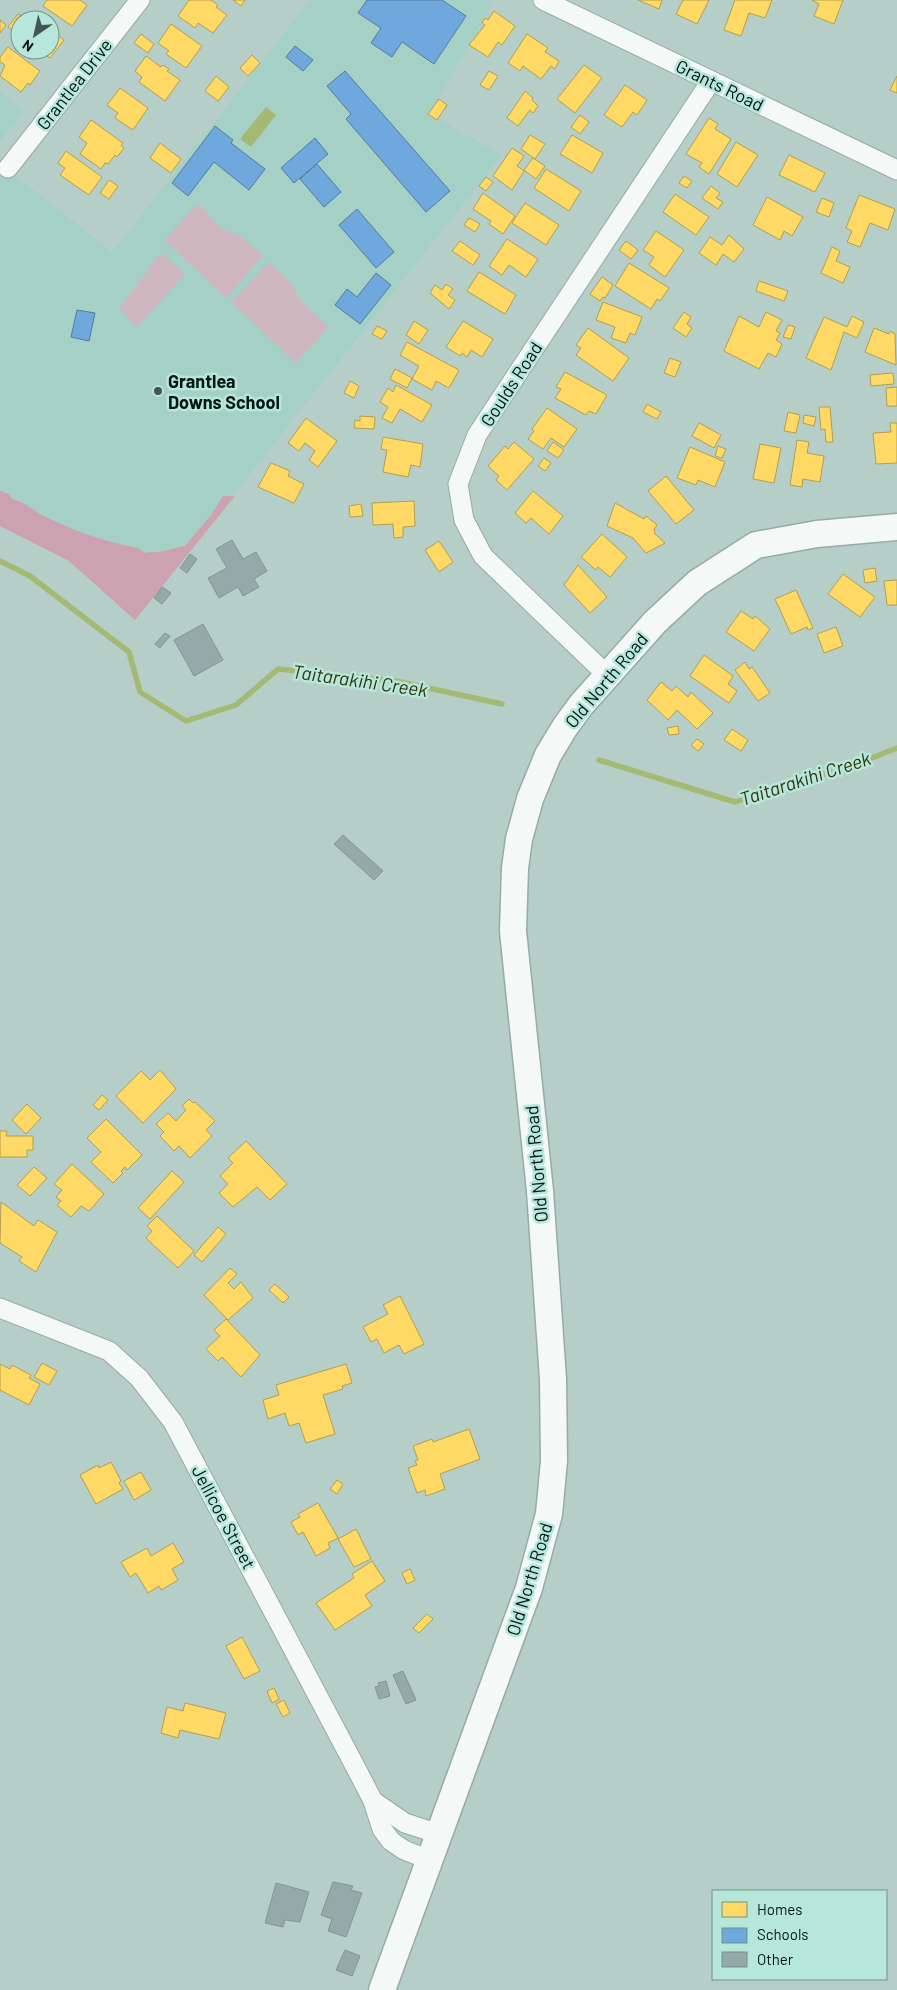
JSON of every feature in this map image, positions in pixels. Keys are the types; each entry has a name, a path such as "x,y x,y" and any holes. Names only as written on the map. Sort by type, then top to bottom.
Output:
{"street":[{"name":"Grantlea Drive","path":"8,168 140,0"},
{"name":"Grants Road","path":"543,0 897,170"},
{"name":"Goulds Road","path":"606,675 484,556 464,520 458,484 477,435 711,81"},
{"name":"Old North Road","path":"382,1990 537,1565 549,1514 554,1461 552,1379 540,1191 513,931 513,891 519,839 530,799 548,755 565,727 606,675 655,622 697,583 756,545 817,534 897,528"},
{"name":"Jellicoe Street","path":"0,1308 109,1351 139,1378 160,1403 173,1422 373,1801 382,1829 391,1841 404,1850 430,1860"},
{"name":"Jellicoe Street","path":"373,1801 405,1823 439,1834"}],"shaded area":[{"name":"Grantlea Downs School","path":"310,0 484,0 492,4 430,114 502,155 135,620 69,561 0,526 0,163 112,252"},
{"path":"0,92 24,110 0,142"},
{"path":"266,107 276,115 251,147 240,139"},
{"path":"198,204 222,229 240,236 263,256 226,298 164,240"},
{"path":"164,255 185,274 137,327 119,309 158,256"},
{"path":"269,262 292,284 299,299 329,327 296,363 231,302"},
{"path":"0,491 9,494 12,499 21,502 41,515 68,527 90,536 138,548 145,553 163,552 185,546 211,515 223,496 235,496 135,620 69,561 0,526"}],"building: Homes":[{"path":"47,0 80,0 87,5 72,26 60,18 60,10 49,10 43,6"},
{"path":"189,0 211,0 218,5 216,7 227,15 213,33 198,23 195,28 178,16"},
{"path":"233,0 245,0 241,6"},
{"path":"638,0 662,0 659,9"},
{"path":"683,0 709,0 697,24 676,14"},
{"path":"735,0 772,0 765,18 749,13 741,36 724,30"},
{"path":"812,0 843,0 834,24 814,16 819,4"},
{"path":"494,11 515,26 502,45 498,42 488,57 469,45 485,25 482,23 485,18 488,20"},
{"path":"0,20 6,25 0,33"},
{"path":"171,24 202,46 186,68 166,54 169,51 158,43"},
{"path":"141,34 154,44 148,53 134,43"},
{"path":"527,34 548,48 545,52 559,61 555,69 551,66 541,79 523,66 520,71 508,63"},
{"path":"60,37 64,40 60,45"},
{"path":"8,47 10,48 10,60 25,60 40,71 30,85 28,83 21,92 0,76 5,65 0,62 0,57"},
{"path":"252,55 260,63 248,76 240,68"},
{"path":"146,56 161,67 163,65 169,69 167,71 180,80 165,101 139,82 142,77 135,71"},
{"path":"584,65 602,78 575,113 557,99"},
{"path":"489,71 498,76 489,90 480,85"},
{"path":"216,76 229,87 218,101 205,91"},
{"path":"897,76 897,93 890,90"},
{"path":"625,85 647,100 637,115 633,112 622,127 604,115"},
{"path":"120,88 148,108 133,130 115,118 118,113 107,105"},
{"path":"525,91 538,106 533,113 530,110 518,126 507,118"},
{"path":"439,99 447,105 437,120 428,114"},
{"path":"580,115 589,122 580,134 571,127"},
{"path":"709,118 718,124 715,129 731,139 709,174 699,167 702,163 686,154"},
{"path":"91,120 123,143 121,146 124,148 117,157 115,155 101,169 80,154 87,143 79,137"},
{"path":"530,135 545,144 535,159 521,149"},
{"path":"572,135 603,153 592,173 560,154"},
{"path":"736,142 758,155 737,187 717,174"},
{"path":"160,143 181,159 171,173 150,158"},
{"path":"512,148 524,156 517,166 524,171 512,190 493,176"},
{"path":"66,151 102,177 89,195 60,175 65,168 58,163"},
{"path":"789,155 825,173 815,192 779,175"},
{"path":"533,158 545,166 536,179 524,170"},
{"path":"546,169 581,191 569,211 534,188"},
{"path":"684,176 692,181 687,188 679,183"},
{"path":"486,177 493,182 486,191 479,186"},
{"path":"109,180 118,186 109,199 100,193"},
{"path":"711,186 720,193 716,198 723,202 718,209 702,198"},
{"path":"483,193 515,216 503,234 489,224 491,221 473,209"},
{"path":"675,194 709,217 696,235 663,212"},
{"path":"859,195 895,209 888,230 870,223 860,247 847,242 852,231 846,228"},
{"path":"767,197 803,217 792,236 784,231 780,240 753,225"},
{"path":"822,198 834,203 829,217 816,212"},
{"path":"525,203 559,225 546,245 512,223"},
{"path":"469,218 480,224 475,232 464,225"},
{"path":"656,231 684,250 665,277 649,265 654,257 643,250"},
{"path":"729,235 744,249 734,262 723,254 716,265 699,253 710,237 722,245"},
{"path":"507,239 538,259 526,277 509,265 502,275 489,266"},
{"path":"460,241 480,255 473,265 452,251"},
{"path":"626,241 638,250 631,259 619,250"},
{"path":"832,247 840,251 836,261 850,267 843,283 821,273"},
{"path":"629,263 669,288 660,301 657,299 651,309 615,286"},
{"path":"479,272 516,295 505,314 467,291"},
{"path":"602,277 613,285 605,298 603,297 600,301 590,294"},
{"path":"759,281 788,291 784,301 756,291"},
{"path":"446,284 453,289 448,295 455,300 449,309 430,293 435,285 442,290"},
{"path":"603,302 642,317 635,335 630,333 626,343 611,338 615,327 596,320"},
{"path":"684,312 691,317 687,324 692,328 686,337 673,328"},
{"path":"766,312 782,320 776,331 780,333 776,340 782,344 776,357 768,353 759,369 724,351 739,316 759,327"},
{"path":"852,316 864,322 857,338 844,332 831,370 806,358 824,317 847,327"},
{"path":"414,321 428,330 419,344 406,335"},
{"path":"463,321 493,339 482,357 471,350 467,357 462,353 460,356 446,347"},
{"path":"788,325 795,327 791,339 783,337"},
{"path":"377,326 387,331 382,339 372,334"},
{"path":"588,328 629,358 613,381 576,355 581,348 576,345"},
{"path":"874,328 889,334 890,331 895,334 896,365 865,352"},
{"path":"407,342 459,370 449,388 436,381 432,390 412,379 419,366 400,355"},
{"path":"670,358 681,362 675,377 664,373"},
{"path":"395,369 412,378 407,388 390,379"},
{"path":"565,372 607,395 596,414 589,411 586,415 555,398 561,389 556,387"},
{"path":"893,373 894,384 871,386 870,375"},
{"path":"350,381 359,386 354,398 344,393"},
{"path":"396,385 432,405 422,422 400,409 392,423 382,418 388,407 380,402 388,388 393,392"},
{"path":"897,387 897,406 887,406 886,388"},
{"path":"647,404 661,412 657,419 643,412"},
{"path":"819,407 830,407 833,442 826,442 825,429 821,430"},
{"path":"547,408 577,429 564,447 551,438 543,449 528,439 534,431 532,429"},
{"path":"788,412 800,415 796,433 784,431"},
{"path":"804,415 816,417 814,426 803,423"},
{"path":"360,416 375,417 374,429 354,428 355,420 360,421"},
{"path":"306,418 337,441 318,467 309,460 315,451 305,443 299,451 288,443"},
{"path":"699,423 721,435 714,448 692,436"},
{"path":"890,423 897,423 897,463 876,464 873,433 891,432"},
{"path":"383,437 423,444 420,467 411,465 408,477 383,472 387,450 381,449"},
{"path":"797,440 809,442 807,453 824,456 820,482 803,479 802,487 790,485"},
{"path":"514,442 534,459 507,490 496,480 499,476 488,466 505,446 508,449"},
{"path":"553,442 564,450 558,458 547,451"},
{"path":"760,444 781,448 774,483 753,479"},
{"path":"718,446 726,449 722,458 715,456"},
{"path":"690,447 725,462 715,487 698,480 696,485 677,478"},
{"path":"544,458 551,463 545,471 538,466"},
{"path":"271,463 290,471 288,476 304,484 294,503 258,487"},
{"path":"666,476 694,510 676,524 648,491"},
{"path":"533,491 563,516 549,534 531,518 526,523 515,513"},
{"path":"414,501 415,526 403,527 403,537 394,538 393,524 373,525 372,503"},
{"path":"615,503 644,519 646,516 657,525 654,529 655,534 665,543 646,553 633,538 607,526"},
{"path":"361,504 363,516 350,517 349,506"},
{"path":"602,534 627,557 610,577 598,567 596,570 581,557"},
{"path":"439,541 453,562 439,572 425,550"},
{"path":"578,565 607,597 590,613 564,585"},
{"path":"875,568 877,581 865,583 863,570"},
{"path":"843,574 875,597 860,617 828,594"},
{"path":"897,580 897,605 887,605 884,581"},
{"path":"796,590 813,628 808,630 807,627 791,634 775,599"},
{"path":"741,611 753,619 755,616 770,629 754,651 726,632"},
{"path":"836,627 843,646 824,653 817,634"},
{"path":"704,655 733,676 728,684 737,691 729,703 690,676"},
{"path":"745,662 749,669 752,667 770,693 758,701 735,670"},
{"path":"661,682 672,691 676,686 688,697 691,692 713,713 697,729 677,710 668,720 647,700"},
{"path":"678,726 679,734 669,735 667,728"},
{"path":"732,729 748,740 741,751 724,740"},
{"path":"697,739 704,744 698,751 691,745"},
{"path":"160,1070 176,1089 143,1123 116,1096 141,1071 150,1080"},
{"path":"102,1095 108,1100 99,1110 93,1105"},
{"path":"189,1099 193,1103 195,1102 215,1121 206,1130 212,1136 190,1158 179,1146 174,1151 160,1136 164,1132 156,1124 168,1113 176,1121 186,1110 182,1106"},
{"path":"27,1104 41,1118 26,1134 12,1120"},
{"path":"106,1119 142,1155 127,1170 125,1167 121,1171 123,1173 113,1183 91,1162 101,1152 87,1138"},
{"path":"0,1131 7,1131 6,1136 33,1136 33,1150 27,1150 27,1157 0,1157"},
{"path":"246,1141 287,1184 270,1200 257,1187 233,1207 219,1193 228,1184 220,1176 233,1163 228,1158"},
{"path":"72,1164 104,1194 89,1211 81,1206 71,1217 57,1205 61,1201 56,1197 62,1190 54,1184"},
{"path":"34,1167 47,1178 30,1196 17,1185"},
{"path":"172,1171 184,1182 150,1219 138,1208"},
{"path":"1,1202 34,1226 38,1220 57,1232 36,1272 19,1261 22,1257 0,1243"},
{"path":"157,1216 194,1251 178,1268 146,1238 152,1231 147,1226"},
{"path":"218,1227 226,1234 202,1262 194,1255"},
{"path":"230,1268 237,1274 228,1283 234,1289 241,1282 253,1298 228,1320 204,1295"},
{"path":"275,1284 289,1297 283,1303 269,1290"},
{"path":"400,1296 424,1344 404,1354 399,1345 384,1353 377,1339 371,1342 363,1327 388,1314 383,1305"},
{"path":"226,1319 260,1355 241,1377 222,1357 218,1361 206,1349 220,1336 214,1330"},
{"path":"42,1363 57,1371 49,1385 34,1377"},
{"path":"0,1364 10,1369 12,1365 31,1375 29,1378 40,1384 29,1405 0,1390"},
{"path":"346,1364 352,1383 342,1386 343,1389 323,1395 335,1434 306,1443 299,1423 289,1426 285,1413 268,1419 263,1400 279,1395 276,1385"},
{"path":"469,1429 480,1459 440,1474 445,1489 426,1496 425,1490 417,1493 408,1468 417,1465 415,1461 418,1460 413,1446 432,1439 433,1442"},
{"path":"111,1462 123,1489 96,1504 80,1475 98,1465 99,1468"},
{"path":"141,1472 151,1490 134,1500 124,1481"},
{"path":"337,1480 343,1484 337,1494 330,1489"},
{"path":"318,1503 338,1538 328,1543 330,1548 316,1556 303,1532 298,1535 291,1522 300,1517 298,1514"},
{"path":"356,1529 371,1559 354,1567 338,1539"},
{"path":"173,1543 184,1562 172,1569 178,1580 161,1590 159,1586 148,1593 136,1573 130,1577 121,1562 147,1548 151,1556"},
{"path":"372,1561 385,1581 365,1595 372,1606 335,1630 316,1603 354,1578 352,1574"},
{"path":"410,1569 415,1580 407,1584 402,1573"},
{"path":"427,1614 433,1619 419,1633 413,1628"},
{"path":"242,1637 260,1671 244,1679 226,1646"},
{"path":"274,1688 279,1699 272,1703 267,1691"},
{"path":"284,1700 290,1713 283,1717 276,1704"},
{"path":"185,1703 226,1713 219,1739 180,1730 178,1738 161,1733 167,1707 183,1711"}],"building: Schools":[{"path":"367,0 442,0 466,16 434,64 402,42 392,57 371,43 381,28 358,13"},
{"path":"295,46 313,60 303,71 286,57"},
{"path":"345,71 450,191 426,212 346,119 351,114 327,86"},
{"path":"215,126 233,140 231,143 265,169 249,190 214,162 188,196 172,183"},
{"path":"315,138 328,154 294,183 281,168"},
{"path":"317,164 341,192 324,207 300,179"},
{"path":"357,209 394,252 376,268 339,225"},
{"path":"376,273 391,285 360,324 335,305 347,289 357,297"},
{"path":"77,310 95,313 89,341 71,337"}],"building: Other":[{"path":"232,540 243,559 256,552 267,571 254,579 259,587 243,596 238,587 219,598 208,578 227,568 216,549"},
{"path":"190,554 197,559 187,573 180,568"},
{"path":"162,587 171,593 162,604 154,598"},
{"path":"203,624 223,660 194,676 174,640"},
{"path":"165,633 170,636 160,648 155,644"},
{"path":"343,835 383,871 374,880 334,844"},
{"path":"403,1671 416,1700 406,1704 393,1675"},
{"path":"386,1681 390,1696 379,1699 375,1687 379,1686 378,1683"},
{"path":"333,1882 353,1886 351,1890 362,1893 346,1937 328,1931 332,1919 321,1915"},
{"path":"276,1883 309,1892 300,1922 285,1920 283,1927 265,1923"},
{"path":"345,1950 360,1956 352,1976 336,1970"}],"waterway":[{"name":"Taitarakihi Creek","path":"0,561 30,576 129,652 140,692 186,721 236,705 278,669 396,681 502,704"},
{"name":"Taitarakihi Creek","path":"599,760 735,802 859,763 897,748"}],"place":[{"name":"Grantlea Downs School","path":"158,391"}]}
